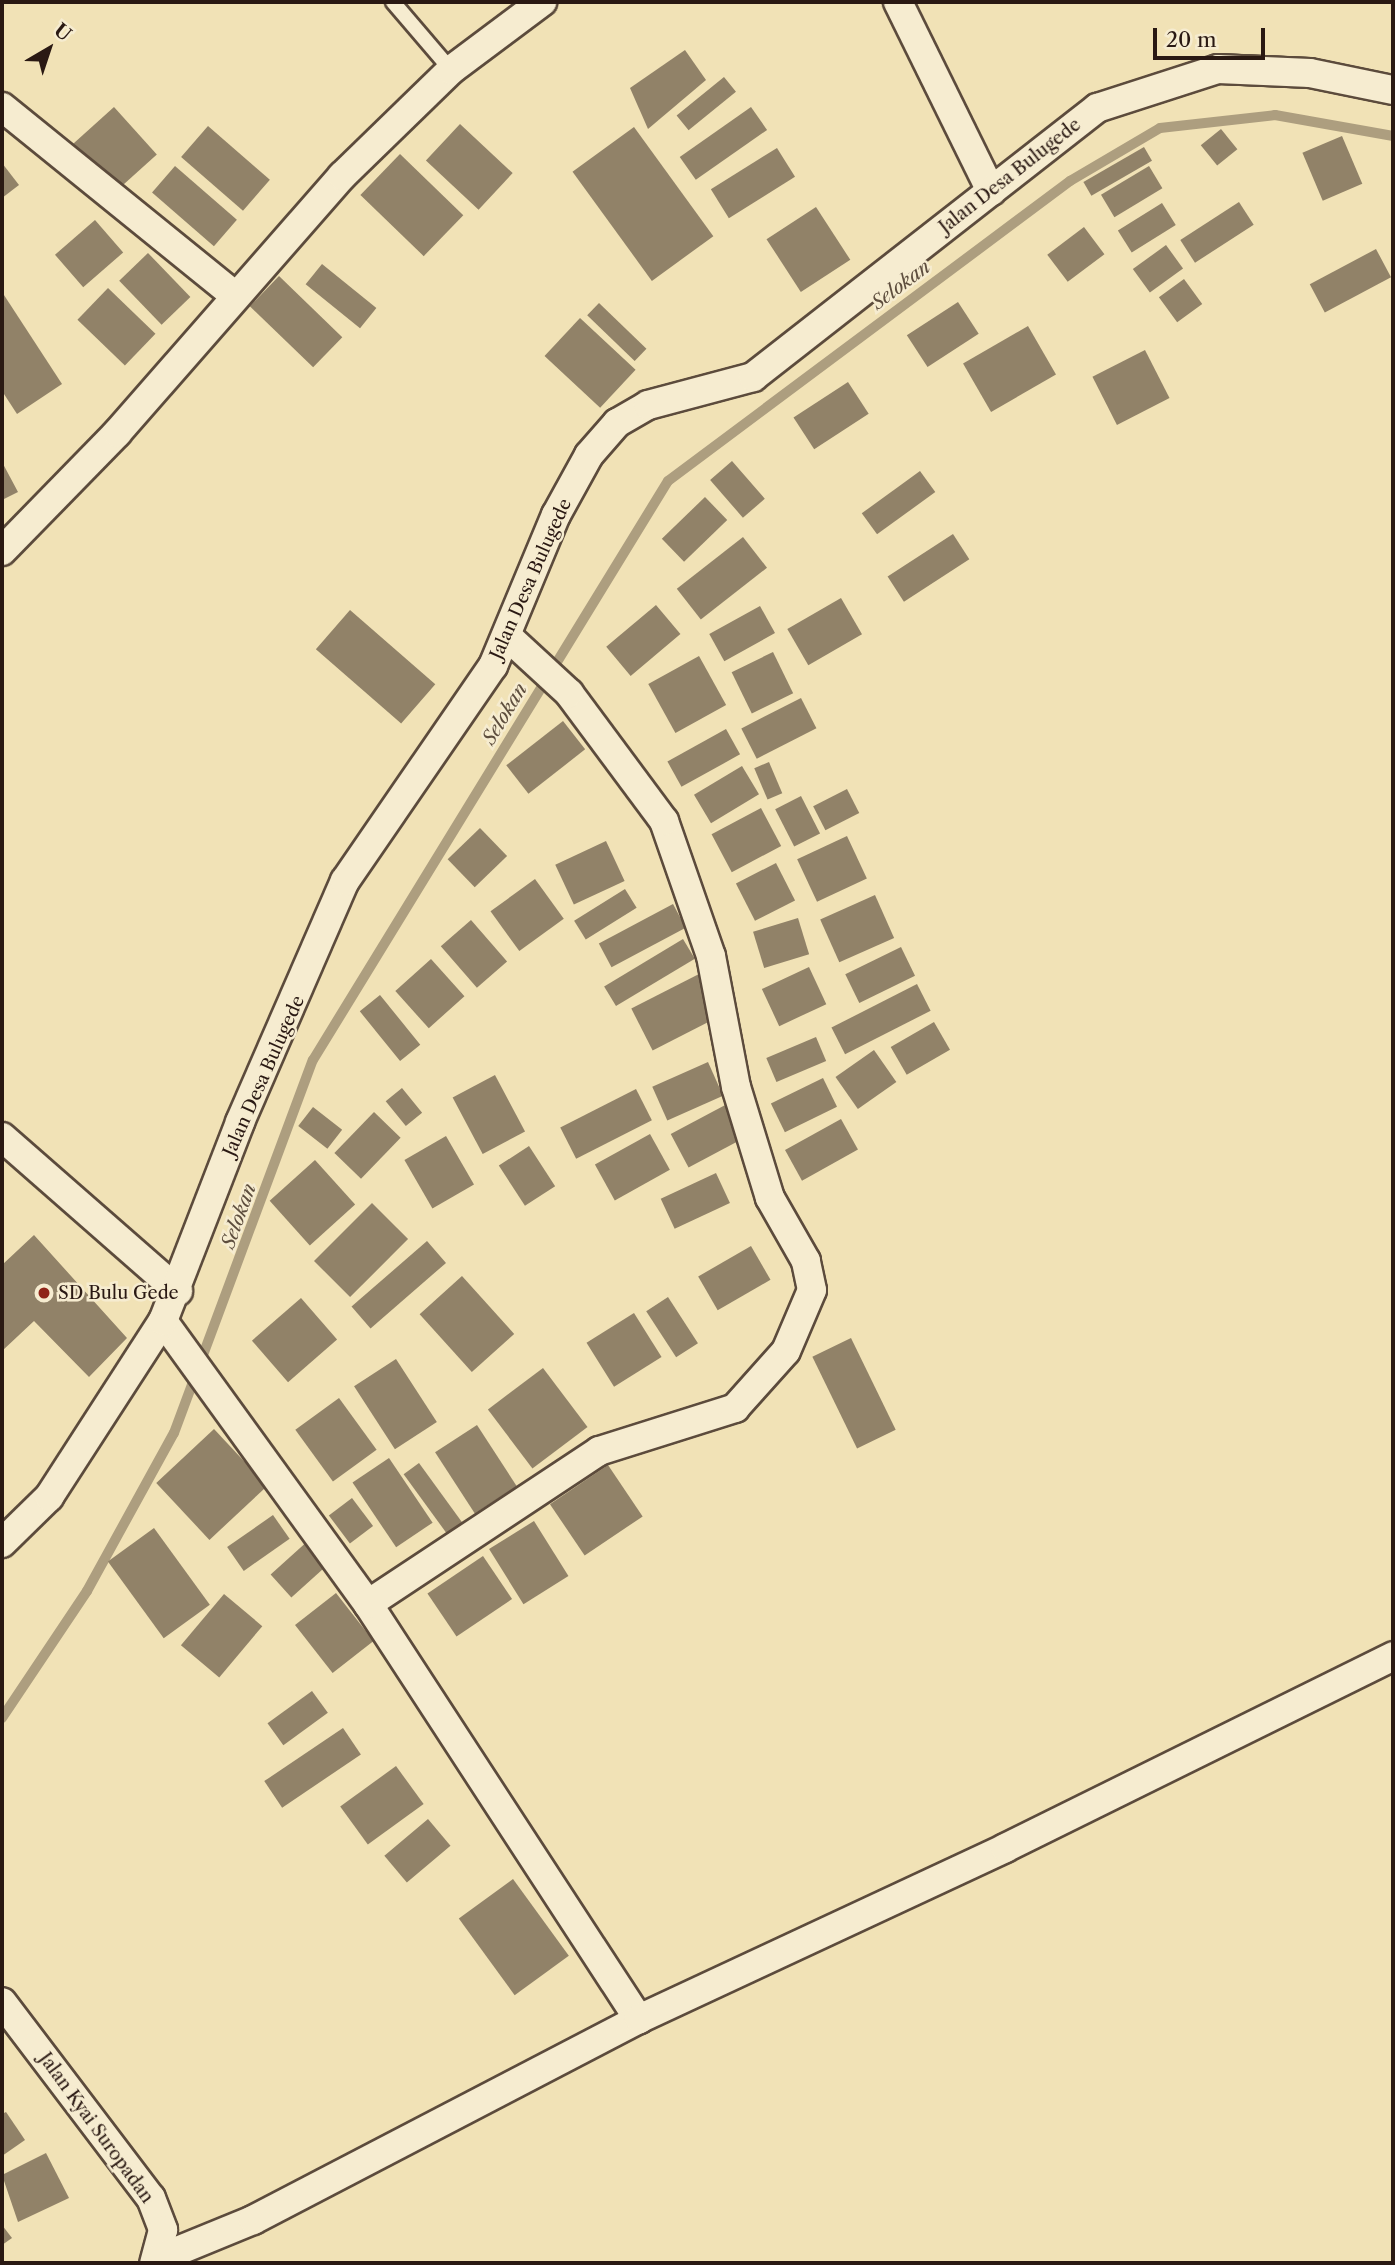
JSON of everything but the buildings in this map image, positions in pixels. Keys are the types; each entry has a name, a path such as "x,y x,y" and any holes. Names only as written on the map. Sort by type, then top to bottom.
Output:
{"street":[{"path":"2,551 117,433 342,176 451,70 541,2"},
{"path":"898,2 991,191"},
{"name":"Jalan Desa Bulugede","path":"2,1543 57,1486 163,1321 178,1291 240,1122 345,881 493,666 514,640 556,516 589,455 617,423 648,405 753,377 1097,108 1218,69 1310,73 1393,90"},
{"path":"2,107 235,296"},
{"path":"368,1604 599,1451 735,1408 786,1351 812,1290 806,1261 770,1198 736,1087 710,956 664,821 569,693 514,640"},
{"path":"2,1137 178,1291"},
{"path":"163,1321 214,1387 368,1604 639,2019"},
{"path":"172,2259 253,2220 639,2019 1018,1842 1393,1656"},
{"name":"Jalan Kyai Suropadan","path":"2,2002 151,2198 172,2259"}],"lane":[{"path":"393,2 451,70"}],"waterway":[{"name":"Selokan","path":"2,1718 87,1591 174,1433 313,1060 668,481 1070,181 1160,128 1275,115 1393,136"}],"place":[{"name":"SD Bulu Gede","path":"44,1293"}]}
